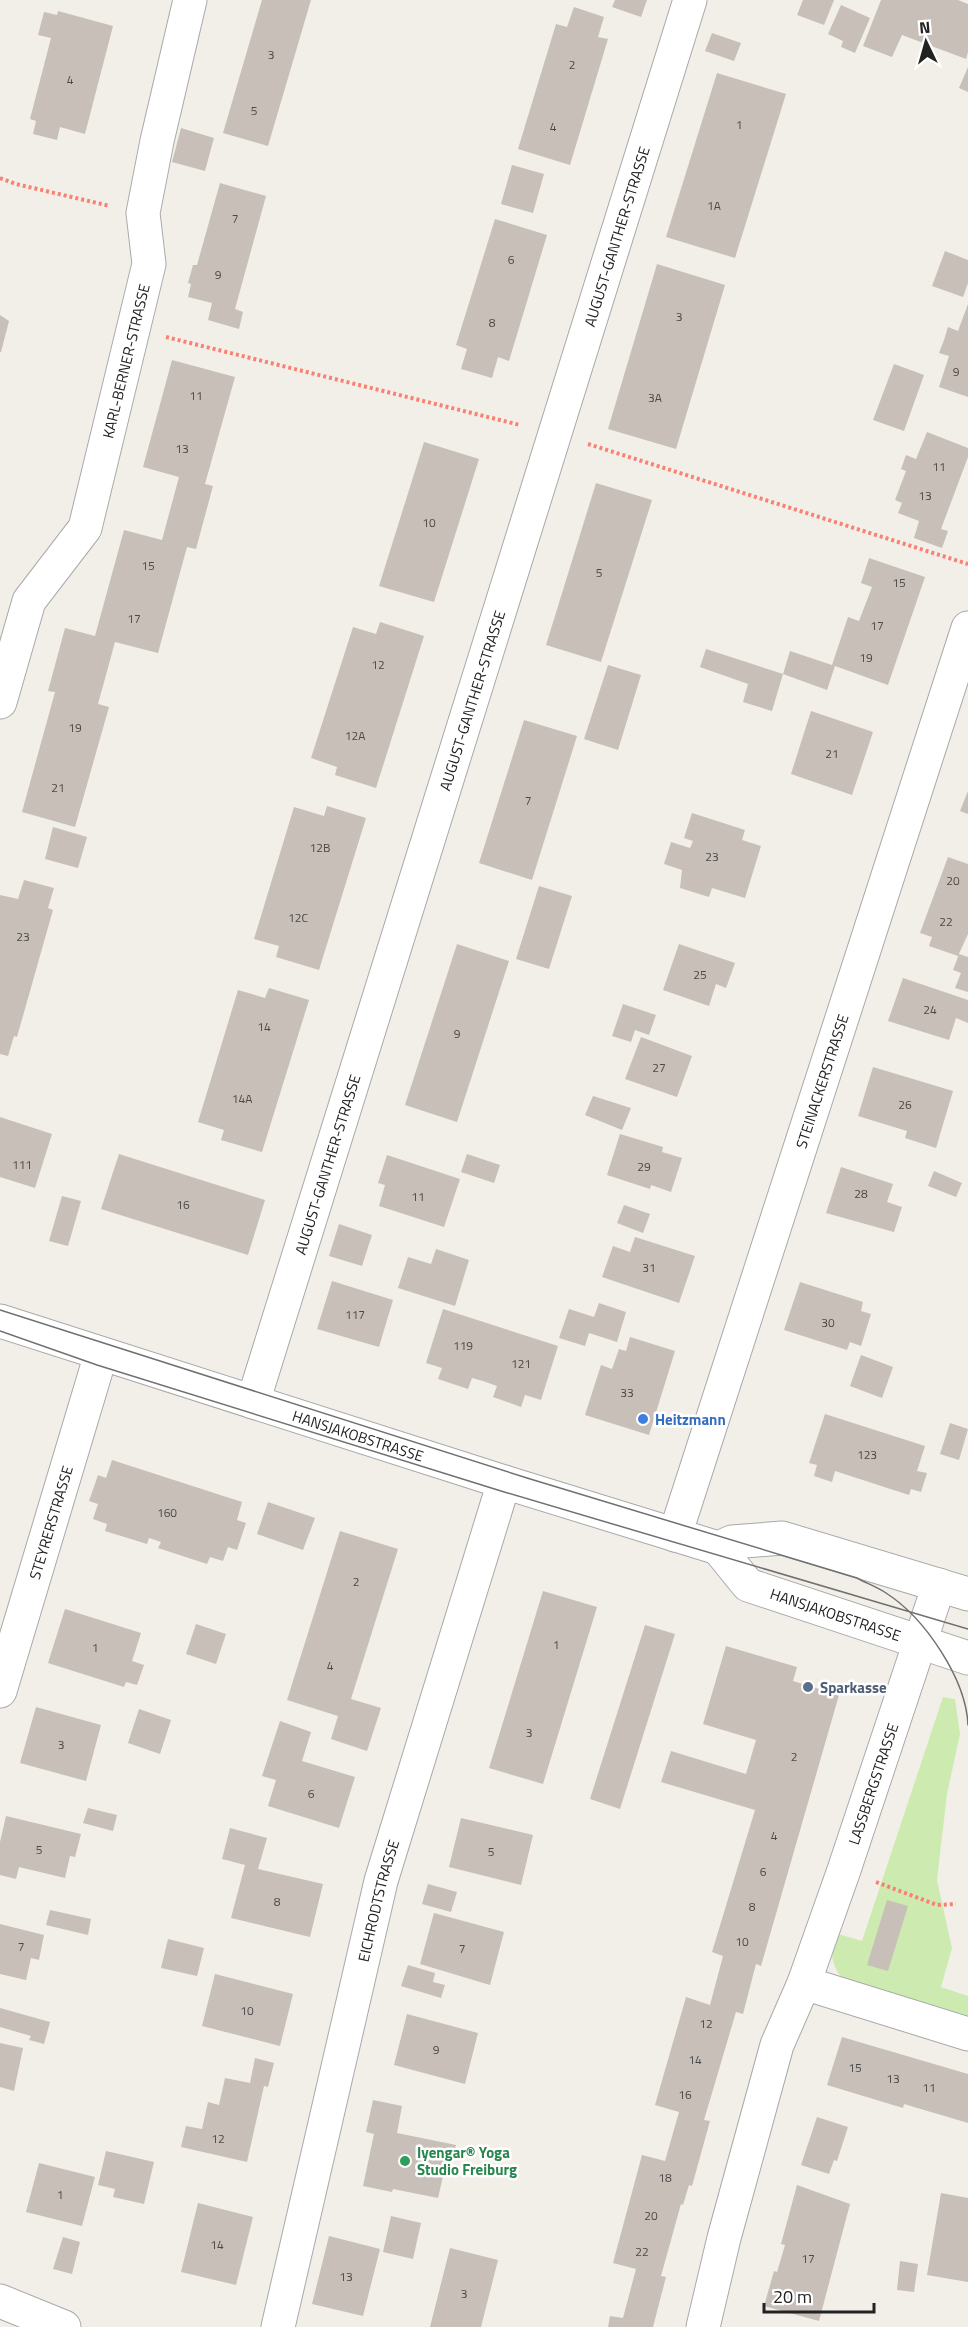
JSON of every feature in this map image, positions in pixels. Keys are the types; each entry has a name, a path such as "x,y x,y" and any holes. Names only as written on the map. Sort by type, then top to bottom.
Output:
{"street":[{"name":"KARL-BERNER-STRASSE","path":"0,702 29,601 85,528 149,264 143,213 157,141 190,0"},
{"name":"AUGUST-GANTHER-STRASSE","path":"253,1402 690,0"},
{"name":"STEINACKERSTRASSE","path":"675,1535 968,628"},
{"name":"HANSJAKOBSTRASSE","path":"0,1321 718,1548 748,1585 968,1658"},
{"name":"STEYRERSTRASSE","path":"0,1691 101,1354"},
{"name":"EICHRODTSTRASSE","path":"278,2327 381,1881 504,1482"},
{"path":"718,1548 732,1542 782,1538 954,1589"},
{"name":"LASSBERGSTRASSE","path":"703,2327 777,2045 804,1983 844,1870 919,1641 954,1589"},
{"path":"804,1983 968,2034"},
{"path":"0,2301 64,2327"}],"path":[{"path":"0,178 16,184 143,213"},
{"path":"844,1870 937,1905 956,1904"}],"green space":[{"path":"943,1697 955,1699 960,1734 947,1794 937,1880 952,1948 941,1987 968,1996 968,2020 845,1980 836,1970 832,1958 835,1933 862,1941"}],"building":[{"path":"262,0 311,0 268,146 223,133"},
{"path":"615,0 647,0 641,17 612,7"},
{"path":"803,0 834,0 824,25 797,15"},
{"path":"881,0 958,0 968,4 966,59 902,35 892,57 863,46"},
{"path":"841,5 870,18 855,53 841,47 843,41 828,34"},
{"path":"574,7 604,17 598,37 608,39 570,165 518,149 556,24 567,27"},
{"path":"58,11 113,26 85,134 60,127 57,140 33,134 36,121 30,119 51,38 38,35 44,12 57,15"},
{"path":"712,33 741,43 734,61 705,51"},
{"path":"968,67 968,92 959,88"},
{"path":"717,73 786,94 735,258 666,237"},
{"path":"181,128 214,138 205,171 172,162"},
{"path":"512,165 544,174 533,213 501,204"},
{"path":"220,183 266,196 235,309 243,312 239,329 208,320 212,303 188,297 191,284 188,283 193,265 197,265"},
{"path":"495,219 547,235 509,361 498,357 492,378 461,369 467,349 456,345"},
{"path":"945,251 968,260 968,283 963,297 932,286"},
{"path":"657,264 725,285 676,449 608,429"},
{"path":"968,304 968,397 939,387 949,356 939,353 948,327 958,331"},
{"path":"0,315 9,321 1,352 0,352"},
{"path":"172,360 235,377 205,484 213,486 196,549 187,547 158,653 115,642 98,704 109,707 75,827 22,812 55,692 48,691 65,628 95,636 124,530 162,540 179,477 143,467"},
{"path":"894,364 924,375 904,431 873,420"},
{"path":"927,432 968,448 968,457 941,529 948,531 942,548 914,538 919,521 898,513 902,503 895,500 906,471 901,469 906,455 916,459"},
{"path":"424,442 479,459 434,602 379,586"},
{"path":"596,483 652,500 601,662 546,645"},
{"path":"869,558 925,577 888,685 835,666 827,690 783,674 790,651 832,665 848,617 859,621 872,587 861,583"},
{"path":"380,622 424,636 376,788 335,775 337,767 311,758 353,627 376,634"},
{"path":"706,649 783,674 772,711 743,702 748,684 700,667"},
{"path":"608,665 641,675 618,750 584,739"},
{"path":"811,711 873,732 852,795 791,774"},
{"path":"524,720 577,736 532,880 479,863"},
{"path":"968,791 968,814 960,811"},
{"path":"327,806 366,818 319,970 276,957 279,946 254,939 294,807 324,816"},
{"path":"692,813 745,830 742,840 761,846 745,898 712,888 709,897 680,888 682,870 664,864 671,842 690,848 693,841 684,838"},
{"path":"53,827 87,837 78,868 45,859"},
{"path":"948,857 968,864 968,934 958,956 929,946 932,937 920,933"},
{"path":"24,880 54,888 48,908 53,910 17,1037 14,1036 8,1056 0,1054 0,895 18,899"},
{"path":"539,886 572,896 549,969 516,959"},
{"path":"457,944 509,961 457,1122 405,1105"},
{"path":"679,944 735,963 726,988 716,984 709,1006 663,990"},
{"path":"959,954 968,957 968,992 955,988 961,973 953,970"},
{"path":"903,978 968,1000 968,1023 956,1018 949,1040 888,1021"},
{"path":"269,988 309,1000 262,1152 221,1140 224,1130 198,1122 238,990 265,998"},
{"path":"623,1004 656,1015 649,1035 635,1030 631,1042 612,1036"},
{"path":"641,1037 692,1056 677,1097 625,1079"},
{"path":"873,1067 953,1091 936,1148 905,1138 907,1131 858,1116"},
{"path":"593,1096 631,1108 622,1130 585,1115"},
{"path":"0,1117 52,1134 35,1188 0,1177"},
{"path":"620,1134 663,1147 662,1152 682,1158 671,1192 651,1185 650,1189 607,1175"},
{"path":"119,1154 265,1200 248,1255 101,1209"},
{"path":"467,1154 500,1165 494,1183 461,1172"},
{"path":"387,1155 460,1179 444,1227 379,1206 385,1185 378,1183"},
{"path":"841,1167 893,1184 887,1202 902,1207 894,1232 826,1213"},
{"path":"934,1171 962,1183 956,1197 928,1186"},
{"path":"62,1196 81,1201 68,1246 49,1241"},
{"path":"624,1205 650,1214 643,1233 617,1223"},
{"path":"339,1224 372,1235 362,1266 329,1256"},
{"path":"635,1237 695,1256 679,1303 602,1277 613,1246 630,1252"},
{"path":"436,1249 469,1260 455,1306 398,1288 408,1257 431,1264"},
{"path":"332,1281 393,1300 379,1347 317,1329"},
{"path":"800,1282 863,1302 861,1311 871,1314 861,1346 850,1342 847,1350 784,1330"},
{"path":"599,1303 626,1312 617,1342 589,1333 585,1346 559,1338 569,1309 594,1317"},
{"path":"443,1309 558,1346 541,1400 525,1395 521,1407 493,1397 497,1386 483,1381 472,1378 468,1389 438,1379 442,1368 426,1363"},
{"path":"630,1337 675,1351 649,1435 585,1415 601,1365 612,1369 619,1349 626,1351"},
{"path":"861,1355 893,1367 882,1398 850,1386"},
{"path":"825,1414 925,1446 917,1471 927,1473 921,1492 911,1489 909,1495 835,1471 832,1482 814,1476 817,1465 809,1463"},
{"path":"950,1423 968,1429 959,1460 940,1454"},
{"path":"112,1460 242,1502 237,1520 246,1523 237,1550 228,1547 223,1561 210,1557 207,1564 158,1548 161,1542 149,1538 147,1544 105,1531 107,1524 93,1519 98,1504 89,1501 98,1475 106,1478"},
{"path":"268,1502 315,1518 303,1550 257,1534"},
{"path":"340,1531 398,1549 351,1699 381,1708 367,1751 331,1739 338,1716 287,1700"},
{"path":"543,1591 597,1607 543,1784 489,1768"},
{"path":"65,1609 141,1633 132,1661 144,1665 137,1685 126,1682 124,1687 48,1663"},
{"path":"196,1624 226,1634 216,1664 186,1654"},
{"path":"645,1625 675,1634 620,1809 590,1799"},
{"path":"726,1646 797,1667 793,1681 839,1695 761,1966 756,1964 743,2014 736,2012 704,2120 710,2121 692,2186 689,2185 683,2205 681,2204 661,2276 666,2277 653,2327 608,2327 610,2316 623,2318 636,2269 613,2263 642,2155 665,2161 679,2112 655,2105 686,1997 710,2005 723,1956 712,1952 755,1810 661,1782 671,1751 746,1774 756,1740 703,1724"},
{"path":"36,1707 101,1725 86,1781 20,1763"},
{"path":"139,1709 171,1720 160,1754 128,1743"},
{"path":"280,1721 311,1732 302,1761 355,1777 339,1828 268,1806 276,1780 262,1776"},
{"path":"88,1808 117,1815 113,1831 83,1823"},
{"path":"6,1816 81,1834 75,1857 70,1856 65,1878 19,1867 16,1879 0,1875 0,1842"},
{"path":"461,1818 533,1835 521,1885 449,1867"},
{"path":"230,1828 267,1838 258,1869 323,1884 310,1937 231,1918 245,1865 222,1859"},
{"path":"428,1884 457,1892 451,1912 422,1904"},
{"path":"887,1900 908,1906 888,1971 867,1965"},
{"path":"50,1910 91,1919 88,1935 46,1925"},
{"path":"434,1913 504,1932 490,1985 420,1964"},
{"path":"0,1924 44,1935 39,1960 31,1958 26,1980 0,1974"},
{"path":"168,1939 204,1948 197,1976 161,1968"},
{"path":"408,1965 435,1973 433,1982 445,1985 441,1998 401,1986"},
{"path":"215,1974 293,1994 280,2046 202,2026"},
{"path":"0,2008 50,2022 44,2044 29,2040 31,2036 0,2027"},
{"path":"407,2014 478,2033 465,2084 394,2065"},
{"path":"842,2037 968,2074 968,2123 904,2104 903,2108 827,2085"},
{"path":"0,2043 23,2048 14,2091 0,2087"},
{"path":"255,2058 274,2063 268,2087 264,2086 247,2162 181,2147 186,2126 202,2129 208,2102 219,2105 225,2078 250,2083"},
{"path":"373,2100 402,2106 397,2133 456,2145 449,2177 443,2176 438,2198 363,2186 374,2134 366,2132"},
{"path":"817,2117 848,2127 837,2161 834,2160 829,2174 801,2165"},
{"path":"106,2151 154,2162 144,2204 113,2197 115,2189 98,2185"},
{"path":"39,2163 95,2177 82,2226 26,2212"},
{"path":"797,2185 850,2204 819,2321 764,2306 774,2271 777,2272 785,2245 781,2244"},
{"path":"941,2193 968,2198 968,2282 927,2275"},
{"path":"198,2203 253,2217 236,2285 181,2272"},
{"path":"391,2216 421,2223 413,2259 383,2252"},
{"path":"329,2236 380,2249 363,2316 312,2304"},
{"path":"63,2237 80,2242 72,2274 53,2269"},
{"path":"450,2248 498,2260 481,2327 430,2327"},
{"path":"900,2261 918,2264 914,2292 897,2290"}],"tram line":[{"path":"0,1310 527,1478 857,1578 883,1591 901,1604 929,1634 941,1651 960,1688 966,1707 968,1725"},
{"path":"0,1331 97,1365 501,1491 968,1629"}],"place":[{"name":"Heitzmann","path":"643,1419"},
{"name":"Sparkasse","path":"808,1687"},
{"name":"Iyengar® Yoga Studio Freiburg","path":"405,2161"}]}
